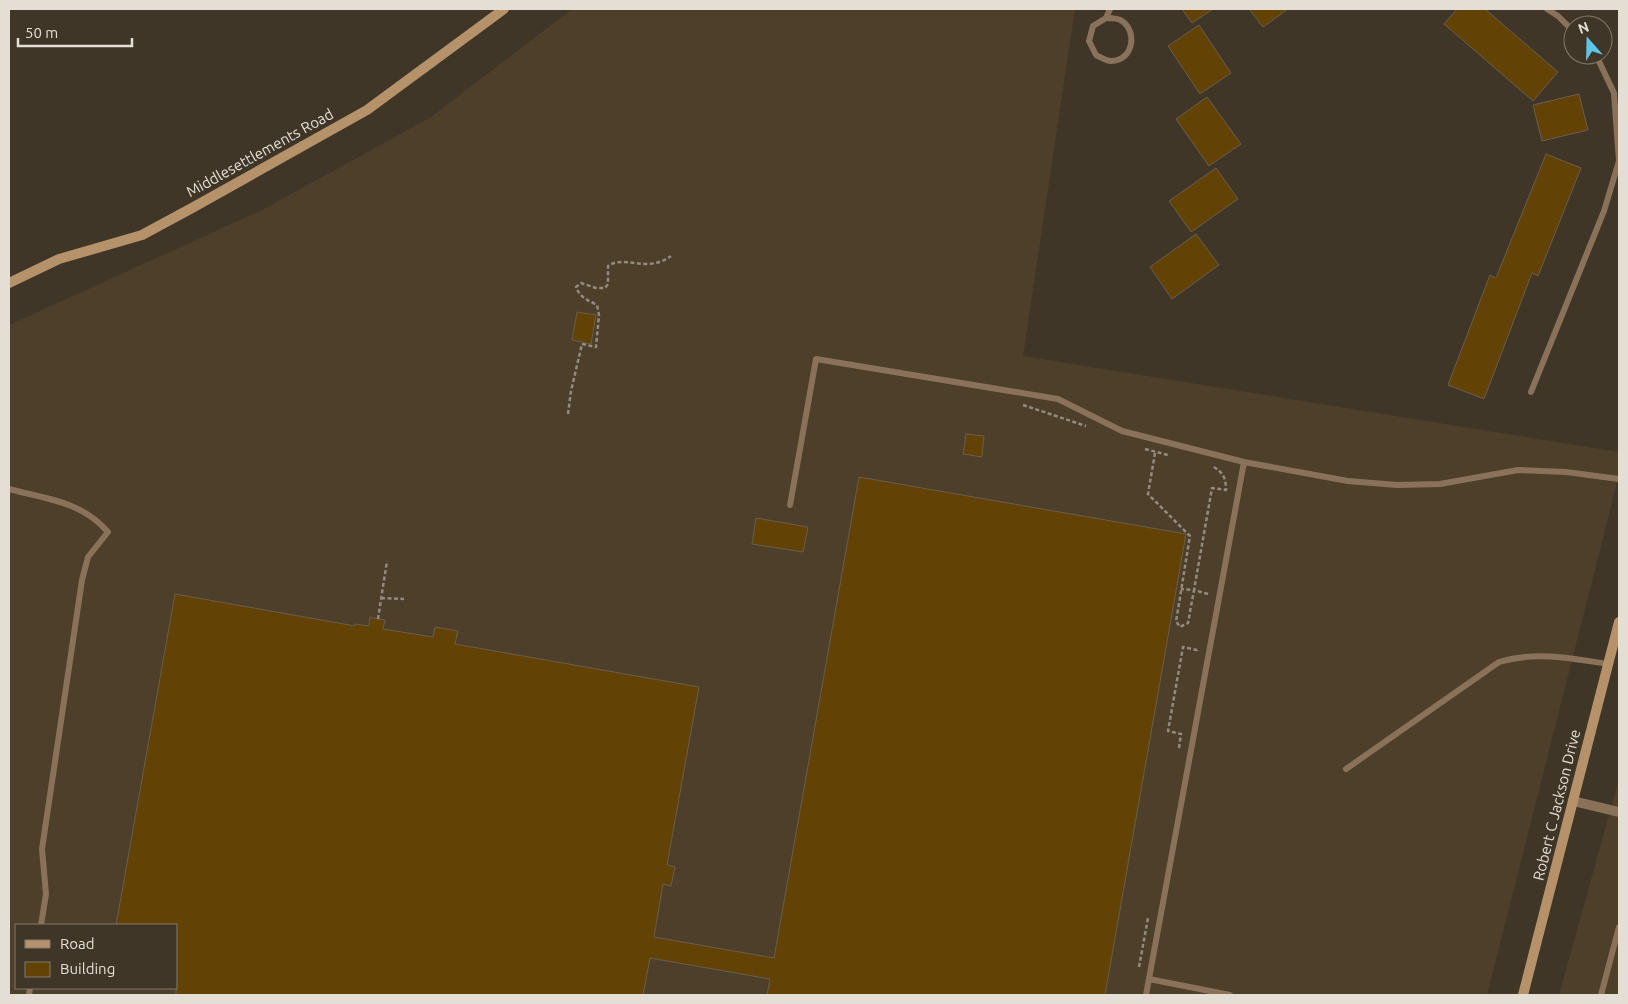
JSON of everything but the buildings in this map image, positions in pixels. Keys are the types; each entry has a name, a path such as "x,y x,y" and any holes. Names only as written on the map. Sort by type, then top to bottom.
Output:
{"street":[{"name":"Middlesettlements Road","path":"9,282 60,259 142,236 367,110 504,9"},
{"name":"Robert C Jackson Drive","path":"1523,995 1619,622"},
{"path":"1573,801 1619,812"}],"lane":[{"path":"1106,18 1121,20 1131,30 1132,44 1124,56 1111,61 1096,55 1089,41 1093,26 1106,18 1110,9"},
{"path":"1547,9 1563,21"},
{"path":"1531,392 1604,211 1619,161 1617,92 1602,65"},
{"path":"790,506 816,359 1058,399 1122,431 1244,462 1348,481 1398,485 1440,484 1518,470 1566,472 1619,479"},
{"path":"1146,995 1244,462"},
{"path":"9,489 77,506 96,518 108,532 88,556 82,580 42,849 46,894 41,924"},
{"path":"1346,768 1499,662 1520,655 1539,655 1608,664"},
{"path":"1601,995 1619,927"},
{"path":"1149,979 1230,995"}],"path":[{"path":"568,414 571,391 582,344 596,346 599,324 597,305 584,299 578,293 576,287 581,283 596,288 605,288 608,284 608,266 615,261 653,265 671,256"},
{"path":"1022,405 1087,427"},
{"path":"1138,446 1156,453 1174,456"},
{"path":"1156,453 1148,494 1190,536 1176,621 1180,627 1188,623 1212,488 1226,490 1226,481 1221,471 1208,464"},
{"path":"378,619 387,561"},
{"path":"1181,589 1208,592 1207,602"},
{"path":"382,598 404,599"},
{"path":"1178,754 1181,734 1168,731 1183,647 1197,650 1199,640"},
{"path":"1138,970 1148,917"}],"shaded area":[{"path":"572,9 1075,9 1023,356 1619,452 1619,475 1487,995 9,995 9,325 264,209 431,117"},
{"path":"1619,779 1619,995 1559,995"}]}
